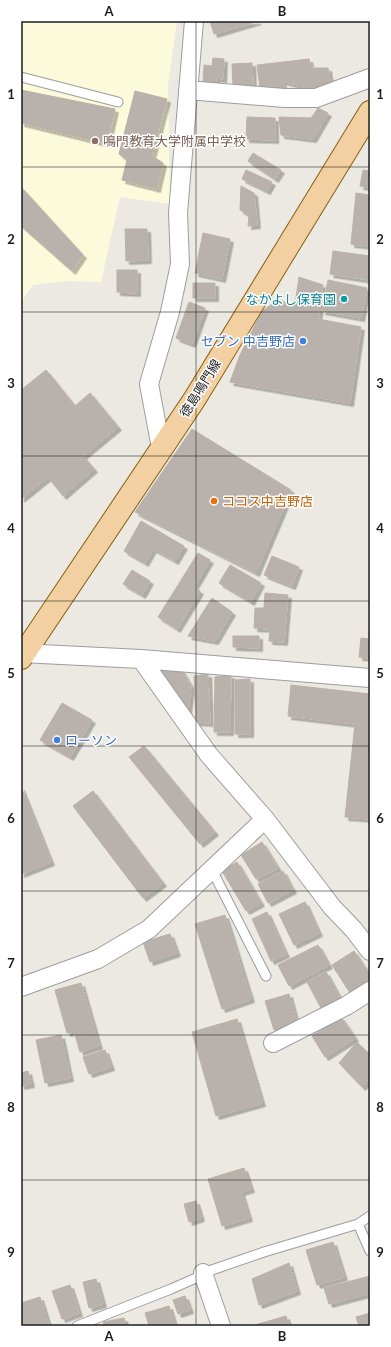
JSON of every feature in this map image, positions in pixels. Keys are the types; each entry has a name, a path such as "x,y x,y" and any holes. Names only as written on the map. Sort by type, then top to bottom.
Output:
{"main road":[{"name":"徳島鳴門線","path":"22,654 194,400 370,112"}],"street":[{"path":"161,448 149,384 170,312 180,264 178,212 194,21"},
{"path":"188,90 284,98 316,98 370,78"},
{"path":"22,654 141,659 370,678"},
{"path":"141,659 209,755 265,819 332,907 362,930 370,951"},
{"path":"21,987 98,959 149,929 265,819"},
{"path":"273,1043 346,1006 370,991"},
{"path":"203,1273 221,1326"}],"lane":[{"path":"21,77 118,102"},
{"path":"212,870 266,976"},
{"path":"77,1326 171,1289 196,1278 203,1273 264,1252 358,1224 370,1216"},
{"path":"358,1224 370,1251"}],"shaded area":[{"name":"鳴門教育大学附属中学校","path":"21,21 177,21 168,85 170,204 120,197 101,282 65,281 33,285 21,302"}],"building":[{"path":"210,21 258,21 214,34"},
{"path":"213,58 224,59 223,79 216,78 216,84 203,83 204,65 212,66"},
{"path":"309,59 311,68 328,68 331,87 317,90 282,81 285,91 260,88 257,65"},
{"path":"252,63 253,85 233,86 232,64"},
{"path":"21,90 115,109 107,144 21,123"},
{"path":"135,91 167,99 152,156 163,163 157,189 122,180 127,160 119,154"},
{"path":"318,108 328,113 313,139 281,135 279,117 311,118"},
{"path":"247,117 275,118 275,140 246,139"},
{"path":"253,153 281,170 275,179 248,161"},
{"path":"246,170 272,182 267,191 242,179"},
{"path":"363,170 370,171 370,188 360,186"},
{"path":"241,186 254,193 257,225 248,226 249,215 240,210"},
{"path":"21,187 83,255 72,271 21,226"},
{"path":"356,193 370,195 370,246 351,244"},
{"path":"125,229 147,229 148,260 126,261"},
{"path":"203,233 230,239 222,279 195,273"},
{"path":"333,251 370,256 370,280 330,274"},
{"path":"117,270 137,270 137,293 117,292"},
{"name":"セブン 中吉野店","path":"299,277 323,285 318,319 361,327 350,403 230,382 240,355 262,311 278,300 295,305"},
{"name":"なかよし保育園","path":"328,280 367,288 361,318 322,311"},
{"path":"193,283 215,283 215,298 193,298"},
{"path":"189,302 205,308 192,344 176,338"},
{"path":"46,370 75,406 90,393 118,427 83,456 94,469 63,496 48,477 21,499 21,390"},
{"name":"ココス中吉野店","path":"192,429 291,490 256,573 135,512"},
{"path":"141,521 184,546 175,561 153,549 145,563 124,551"},
{"path":"198,553 210,560 194,587 200,591 177,629 158,617"},
{"path":"272,556 299,567 292,586 264,575"},
{"path":"230,565 261,583 251,602 219,583"},
{"path":"132,570 150,581 142,595 123,584"},
{"path":"265,593 288,595 284,642 269,641 270,629 254,628 255,608 264,608"},
{"path":"212,598 232,612 215,641 188,636"},
{"path":"233,636 259,636 259,648 233,647"},
{"path":"361,638 370,639 370,658 359,657"},
{"path":"154,665 179,666 191,686 188,711"},
{"path":"208,674 210,723 196,722 194,676"},
{"path":"231,675 230,732 214,732 215,677"},
{"path":"250,679 250,734 235,734 235,680"},
{"path":"291,685 370,694 370,819 345,817 355,724 288,716"},
{"path":"62,703 92,720 70,757 40,740"},
{"path":"144,746 215,832 200,844 129,757"},
{"path":"21,787 51,862 21,874"},
{"path":"93,791 163,883 143,898 73,806"},
{"path":"262,842 278,868 256,879 241,855"},
{"path":"237,862 261,903 246,911 222,871"},
{"path":"283,871 293,890 268,903 258,884"},
{"path":"305,902 319,933 294,945 279,914"},
{"path":"267,912 286,954 271,961 252,919"},
{"path":"225,915 251,999 222,1009 195,924"},
{"path":"170,934 177,953 150,962 143,942"},
{"path":"318,945 329,965 289,986 278,965"},
{"path":"354,951 370,976 370,984 352,996 332,965"},
{"path":"326,972 340,998 321,1008 307,982"},
{"path":"81,983 99,1046 80,1052 74,1031 67,1033 55,990"},
{"path":"289,994 297,1024 274,1030 265,1001"},
{"path":"341,1017 355,1038 325,1057 312,1036"},
{"path":"237,1019 262,1103 216,1116 192,1032"},
{"path":"61,1035 70,1078 45,1083 36,1040"},
{"path":"357,1042 370,1055 370,1079 362,1087 339,1063"},
{"path":"105,1050 111,1067 89,1074 83,1057"},
{"path":"28,1071 31,1084 21,1086 21,1073"},
{"path":"244,1168 251,1189 241,1192 249,1218 222,1226 208,1179"},
{"path":"196,1201 201,1218 189,1222 184,1204"},
{"path":"333,1242 344,1277 317,1285 306,1250"},
{"path":"289,1263 297,1291 259,1305 252,1279"},
{"path":"370,1276 370,1293 329,1304 324,1288"},
{"path":"96,1279 103,1304 89,1308 83,1282"},
{"path":"70,1285 79,1313 62,1319 52,1291"},
{"path":"185,1296 190,1310 178,1314 173,1300"},
{"path":"40,1297 49,1326 21,1326 21,1303"},
{"path":"169,1306 175,1326 149,1326 145,1313"},
{"path":"370,1313 370,1326 359,1326 356,1317"},
{"path":"286,1316 289,1326 251,1326"},
{"path":"124,1318 126,1326 104,1326 103,1322"}],"place":[{"name":"鳴門教育大学附属中学校","path":"95,141"},
{"name":"なかよし保育園","path":"344,299"},
{"name":"セブン 中吉野店","path":"303,341"},
{"name":"ココス中吉野店","path":"214,501"},
{"name":"ローソン","path":"57,740"}]}
